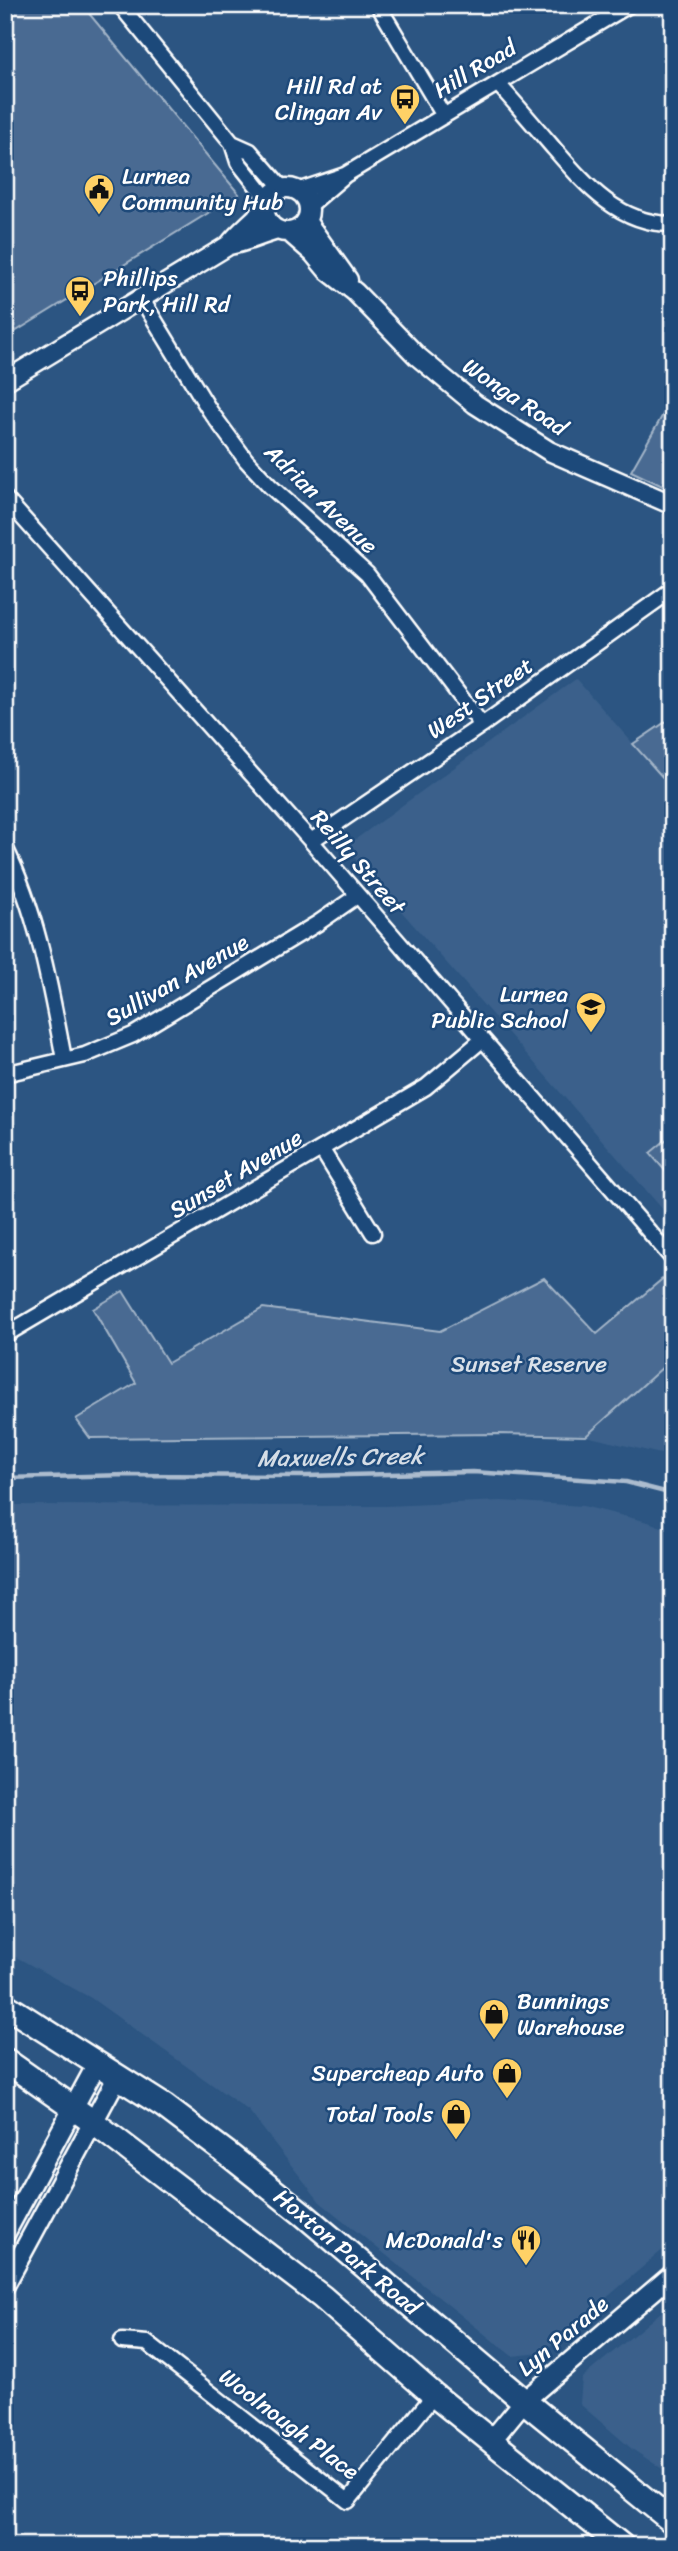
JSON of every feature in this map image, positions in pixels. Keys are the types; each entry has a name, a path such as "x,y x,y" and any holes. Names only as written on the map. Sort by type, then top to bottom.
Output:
{"main road":[{"name":"Hoxton Park Road","path":"5,2005 164,2106 229,2155 303,2214 524,2402 673,2522"},
{"path":"5,2060 93,2122 322,2297 434,2395 622,2546"}],"street":[{"path":"120,5 232,143 238,162 267,204 268,220 284,231"},
{"path":"378,5 444,116"},
{"name":"Hill Road","path":"308,214 345,175 629,5"},
{"path":"498,84 583,182 608,204 631,217 673,224"},
{"path":"5,381 229,246 248,242 263,233 302,226 308,214 307,200 290,190 250,151 232,143"},
{"name":"Hill Road","path":"290,190 345,175"},
{"path":"229,246 239,232 253,222 277,191 290,190"},
{"name":"Wonga Road","path":"308,214 355,292"},
{"name":"Wonga Road","path":"284,231 355,292 417,356 475,404 518,433 586,469 673,505"},
{"name":"Adrian Avenue","path":"141,298 210,411 246,460 270,486 367,574 482,725"},
{"name":"Reilly Street","path":"5,498 311,841 673,1258"},
{"name":"West Street","path":"311,841 482,725 673,589"},
{"path":"5,847 26,894 39,933 64,1059"},
{"name":"Sullivan Avenue","path":"5,1074 106,1047 153,1024 358,896"},
{"name":"Sunset Avenue","path":"5,1335 433,1083 482,1040"},
{"path":"322,1150 373,1233"},
{"path":"5,2234 97,2064"},
{"path":"5,2285 118,2076"},
{"name":"Lyn Parade","path":"491,2441 524,2402 673,2274"},
{"name":"Woolnough Place","path":"122,2341 147,2343 348,2501 434,2395"}],"shaded area":[{"name":"Lurnea Public School","path":"576,679 673,789 673,1221 345,847"},
{"path":"673,1358 673,1457 586,1436"},
{"path":"501,1501 583,1506 673,1531 673,2241 542,2353 512,2356 320,2202 249,2111 91,1998 5,1951 5,1505 385,1506"},
{"path":"673,2302 673,2476 632,2449 580,2404 582,2378"}],"green space":[{"path":"5,5 82,5 239,194 5,338"},
{"path":"673,397 673,491 631,471"},
{"path":"673,717 673,789 633,744"},
{"path":"673,1134 673,1180 650,1153"},
{"name":"Sunset Reserve","path":"673,1270 673,1358 586,1436 499,1434 90,1438 76,1419 136,1383 93,1309 123,1291 168,1363 263,1308 440,1331 544,1278 597,1334"}],"waterway":[{"name":"Maxwells Creek","path":"5,1478 473,1472 626,1482 673,1494"}],"place":[{"name":"Hill Rd at Clingan Av","path":"405,126"},
{"name":"Lurnea Community Hub","path":"99,216"},
{"name":"Phillips Park, Hill Rd","path":"80,318"},
{"name":"Lurnea Public School","path":"591,1034"},
{"name":"Bunnings Warehouse","path":"494,2041"},
{"name":"Supercheap Auto","path":"507,2100"},
{"name":"Total Tools","path":"456,2141"},
{"name":"McDonald's","path":"526,2267"}]}
